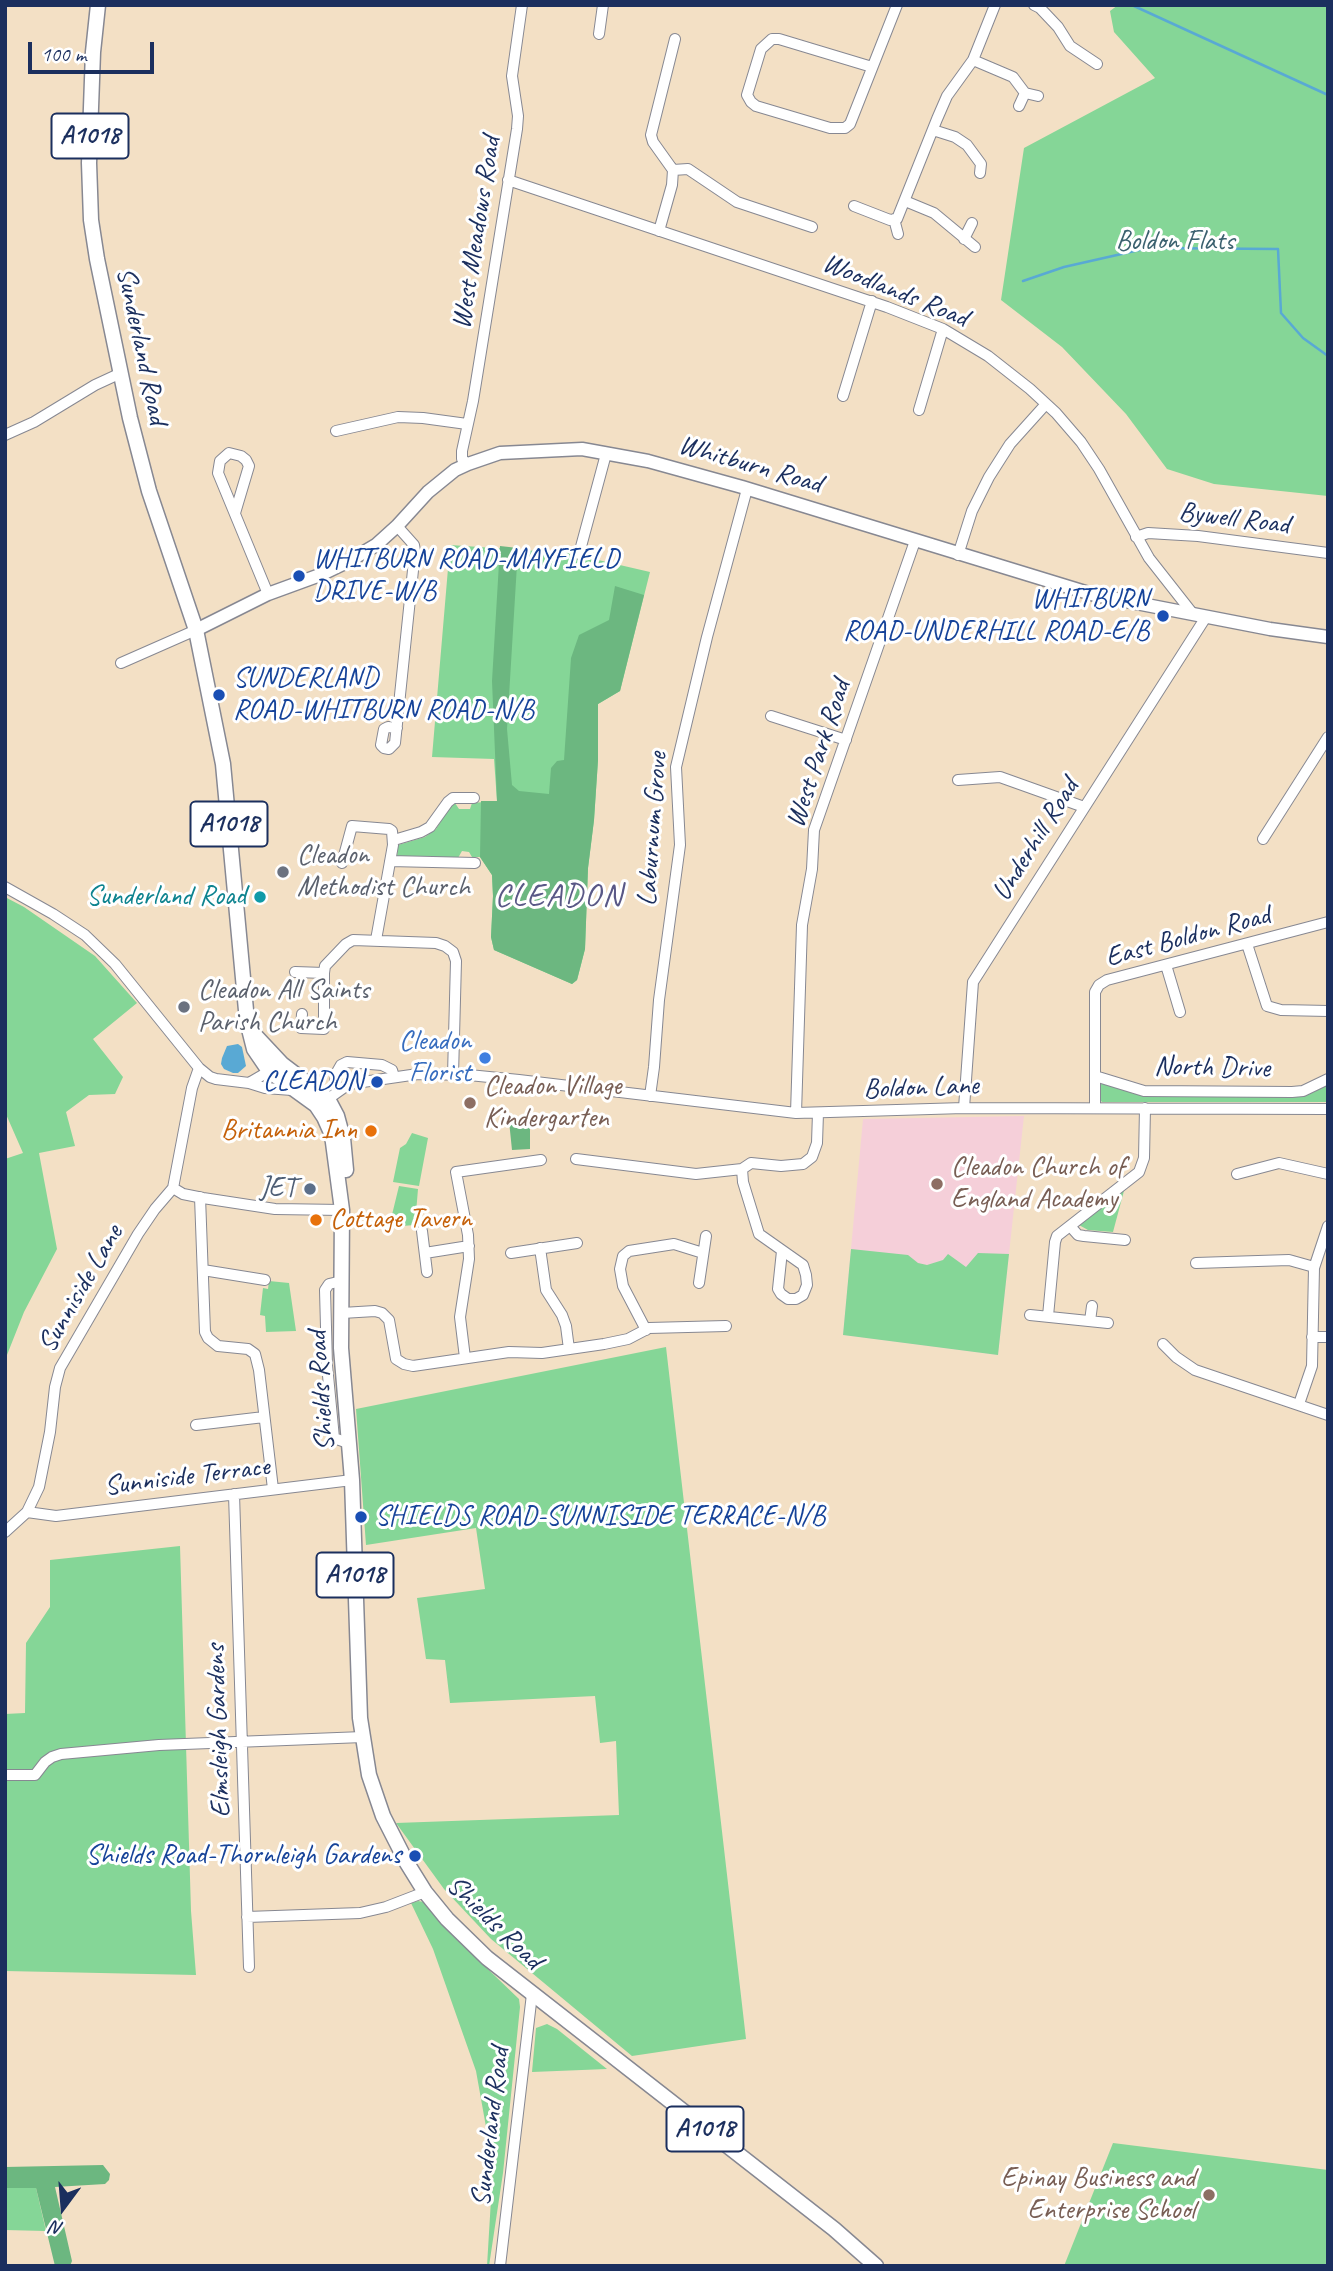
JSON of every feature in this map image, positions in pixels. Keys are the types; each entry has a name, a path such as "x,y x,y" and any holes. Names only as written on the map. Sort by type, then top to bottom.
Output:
{"highway":[{"name":"Sunderland Road","path":"98,5 90,122 91,220 102,288 149,491 196,630 223,764 249,1026"},
{"name":"Shields Road","path":"249,1026 254,1049 276,1067 327,1099"},
{"name":"Shields Road","path":"276,1067 296,1090 327,1099"},
{"name":"Shields Road","path":"327,1099 324,1117 332,1135 342,1210 341,1348 352,1480 360,1718 369,1775 383,1816 425,1892 447,1919 487,1958 834,2229 876,2266"}],"main road":[{"name":"Whitburn Road","path":"196,630 268,594 320,575 376,545 428,492 455,470 500,453 582,449 648,461 747,489 1095,596 1270,629 1328,637"}],"street":[{"name":"West Meadows Road","path":"468,464 462,458 518,117 512,76 522,5"},
{"path":"599,34 603,5"},
{"path":"872,67 787,41 772,39 761,49 747,94 756,107 838,130 850,124 897,5"},
{"path":"854,206 890,220 897,219 947,96 973,60 995,5"},
{"path":"1034,5 1058,27 1070,46 1097,64"},
{"path":"659,230 672,185 673,170 651,135 675,39"},
{"path":"973,60 1013,77 1025,93 1038,96"},
{"path":"1019,106 1025,93"},
{"path":"933,130 955,137 967,145 981,164 980,173"},
{"path":"977,158 986,150"},
{"path":"673,170 688,169 737,202 812,227"},
{"name":"Woodlands Road","path":"508,180 872,301 943,329 988,356 1046,404 1081,442 1149,558 1199,615"},
{"path":"905,201 934,213 975,247"},
{"path":"894,219 898,234"},
{"path":"964,239 972,223"},
{"path":"843,396 872,301"},
{"path":"919,410 943,329"},
{"path":"5,435 34,422 95,385 121,373"},
{"path":"958,555 972,511 989,477 1010,444 1046,404"},
{"path":"335,431 398,417 467,424"},
{"path":"235,513 249,466 241,456 229,453 220,461 218,473 268,594"},
{"path":"579,554 606,454"},
{"name":"Laburnum Grove","path":"650,1096 659,1000 680,845 676,767 710,625 747,489"},
{"path":"397,526 409,538 415,551 397,728"},
{"name":"Bywell Road","path":"1136,537 1148,533 1198,536 1328,553"},
{"name":"West Park Road","path":"796,1114 803,925 812,869 814,830 915,541"},
{"name":"Underhill Road","path":"964,1108 973,982 1084,807 1199,615"},
{"path":"121,663 196,630"},
{"path":"771,716 846,740"},
{"path":"1263,839 1328,737"},
{"path":"958,780 1000,777 1084,807"},
{"path":"394,840 430,827 453,798 468,800"},
{"path":"342,863 352,826 389,828 392,831 394,840 376,940"},
{"path":"390,861 469,860"},
{"path":"5,887 85,935 115,964 200,1068 216,1079 265,1088 296,1090"},
{"name":"East Boldon Road","path":"1095,1107 1096,992 1099,985 1107,980 1328,922"},
{"path":"302,1014 301,1028 324,1029 326,966 353,940 436,943 445,946 453,952 457,971 453,1075"},
{"path":"1247,944 1267,1006 1281,1010 1328,1011"},
{"path":"1166,965 1180,1012"},
{"path":"295,972 324,973"},
{"path":"327,1099 337,1072 341,1065 347,1062 382,1065 392,1070 394,1077"},
{"path":"249,1083 276,1067"},
{"name":"Sunniside Lane","path":"5,1532 27,1512 39,1487 50,1432 55,1387 61,1368 138,1234 173,1188 192,1088 200,1068"},
{"name":"Boldon Lane","path":"327,1099 349,1084 418,1074 519,1080 796,1114 964,1108 1328,1109"},
{"name":"North Drive","path":"1095,1076 1144,1091 1292,1092 1303,1091 1328,1080"},
{"path":"1048,1317 1057,1236 1139,1172 1144,1158 1145,1108"},
{"path":"576,1159 696,1174 742,1169 751,1163 793,1167 812,1157 817,1143 818,1113"},
{"path":"465,1358 460,1317 469,1259 456,1172 541,1160"},
{"path":"1237,1174 1279,1163 1328,1174"},
{"path":"742,1169 743,1182 759,1234 803,1265 807,1285 803,1296 796,1299 788,1299 778,1289 782,1251"},
{"path":"173,1188 183,1194 275,1209 342,1210"},
{"path":"200,1197 205,1332 218,1346 248,1349 254,1354 273,1489"},
{"path":"1070,1226 1078,1235 1125,1240"},
{"path":"1299,1404 1312,1366 1314,1267 1325,1244 1328,1226"},
{"path":"422,1231 427,1272"},
{"path":"699,1283 706,1236"},
{"path":"511,1252 577,1243"},
{"path":"646,1330 623,1286 620,1269 623,1256 629,1251 674,1244 704,1252"},
{"path":"425,1253 468,1246"},
{"path":"540,1248 546,1290 562,1315 569,1349"},
{"path":"1196,1263 1289,1260 1314,1267"},
{"path":"203,1270 265,1280"},
{"path":"342,1281 329,1284 325,1290 327,1365 334,1438 348,1443"},
{"path":"1090,1321 1092,1306"},
{"path":"342,1313 382,1312 388,1320 396,1359 413,1366 509,1352 542,1353 569,1349 628,1339 646,1330 672,1326 726,1325"},
{"path":"1030,1315 1108,1323"},
{"path":"1312,1337 1328,1337"},
{"path":"1163,1344 1195,1370 1328,1415"},
{"path":"196,1425 264,1417"},
{"name":"Sunniside Terrace","path":"27,1512 57,1516 352,1480"},
{"name":"Elmsleigh Gardens","path":"234,1494 249,1967"},
{"path":"5,1774 35,1775 44,1762 61,1754 159,1745 363,1737"},
{"path":"247,1917 360,1913 386,1908 425,1892"},
{"name":"Sunderland Road","path":"500,2266 532,1994"}],"shaded area":[{"name":"Cleadon Church of England Academy","path":"1024,1116 998,1355 843,1335 863,1119"}],"green space":[{"name":"Boldon Flats","path":"1118,5 1328,5 1328,496 1214,484 1167,469 1126,414 1062,347 1001,300 1024,148 1155,78 1114,32 1110,11"},
{"path":"450,545 568,553 650,572 620,691 598,704 598,760 588,868 585,949 577,980 572,984 494,950 491,937 492,875 480,857 472,857 469,852 462,851 458,858 397,857 398,845 425,837 436,829 455,803 459,809 470,809 472,803 497,801 494,759 432,757"},
{"path":"500,546 518,548 507,729 512,785 519,791 549,794 551,768 557,761 564,760 571,658 579,635 609,620 615,586 644,595 620,691 598,704 598,760 588,868 585,949 577,980 572,984 494,950 491,937 492,875 480,857 481,801 497,801 492,681"},
{"path":"5,897 95,956 137,1003 93,1039 123,1077 115,1094 89,1095 66,1112 75,1146 39,1153 57,1249 24,1312 5,1360 5,1159 23,1153 5,1112"},
{"path":"1103,1083 1135,1094 1150,1095 1300,1096 1328,1084 1328,1102 1102,1102 1098,1086"},
{"path":"509,1121 530,1122 530,1149 512,1150"},
{"path":"412,1133 428,1138 419,1186 393,1182 400,1148 406,1144"},
{"path":"399,1186 418,1189 415,1225 389,1227"},
{"path":"1125,1187 1113,1232 1088,1230 1079,1225"},
{"path":"851,1249 908,1255 918,1263 927,1265 943,1260 948,1254 966,1267 978,1253 1009,1254 998,1355 843,1335"},
{"path":"269,1281 289,1283 296,1331 266,1332 265,1316 260,1315 263,1288 268,1289"},
{"path":"666,1347 746,2039 632,2056 491,1939 444,1889 396,1823 619,1815 616,1741 600,1743 595,1696 450,1703 445,1660 426,1659 417,1598 485,1589 476,1528 366,1545 356,1409"},
{"path":"180,1546 191,1911 196,1975 5,1971 5,1714 25,1713 26,1643 50,1607 50,1560"},
{"path":"424,1902 443,1926 519,1999 503,2173 489,2266 493,2166 476,2071 433,1949 411,1903"},
{"path":"547,2024 607,2069 532,2072 536,2028"},
{"name":"Epinay Business and Enterprise School","path":"1113,2143 1328,2170 1328,2266 1064,2266"},
{"path":"103,2165 110,2174 105,2184 55,2187 72,2261 70,2266 55,2266 36,2188 5,2188 5,2167"},
{"path":"5,2188 36,2188 46,2231 5,2230"}],"water":[{"path":"238,1044 242,1047 246,1066 238,1073 233,1073 224,1069 222,1058 227,1046"}],"waterway":[{"path":"1134,6 1328,95"},
{"path":"1023,281 1064,267 1148,248 1278,249 1281,313 1303,338 1328,356"}],"place":[{"name":"WHITBURN ROAD-MAYFIELD DRIVE-W/B","path":"299,576"},
{"name":"WHITBURN ROAD-UNDERHILL ROAD-E/B","path":"1163,616"},
{"name":"SUNDERLAND ROAD-WHITBURN ROAD-N/B","path":"219,695"},
{"name":"Cleadon Methodist Church","path":"283,872"},
{"name":"Sunderland Road","path":"260,897"},
{"name":"Cleadon All Saints Parish Church","path":"184,1007"},
{"name":"Cleadon Florist","path":"485,1058"},
{"name":"CLEADON","path":"377,1082"},
{"name":"Cleadon Village Kindergarten","path":"470,1103"},
{"name":"Britannia Inn","path":"371,1131"},
{"name":"Cleadon Church of England Academy","path":"937,1184"},
{"name":"JET","path":"310,1189"},
{"name":"Cottage Tavern","path":"316,1220"},
{"name":"SHIELDS ROAD-SUNNISIDE TERRACE-N/B","path":"361,1517"},
{"name":"Shields Road-Thornleigh Gardens","path":"415,1856"},
{"name":"Epinay Business and Enterprise School","path":"1209,2195"}],"district":[{"name":"CLEADON","path":"559,897"}]}
